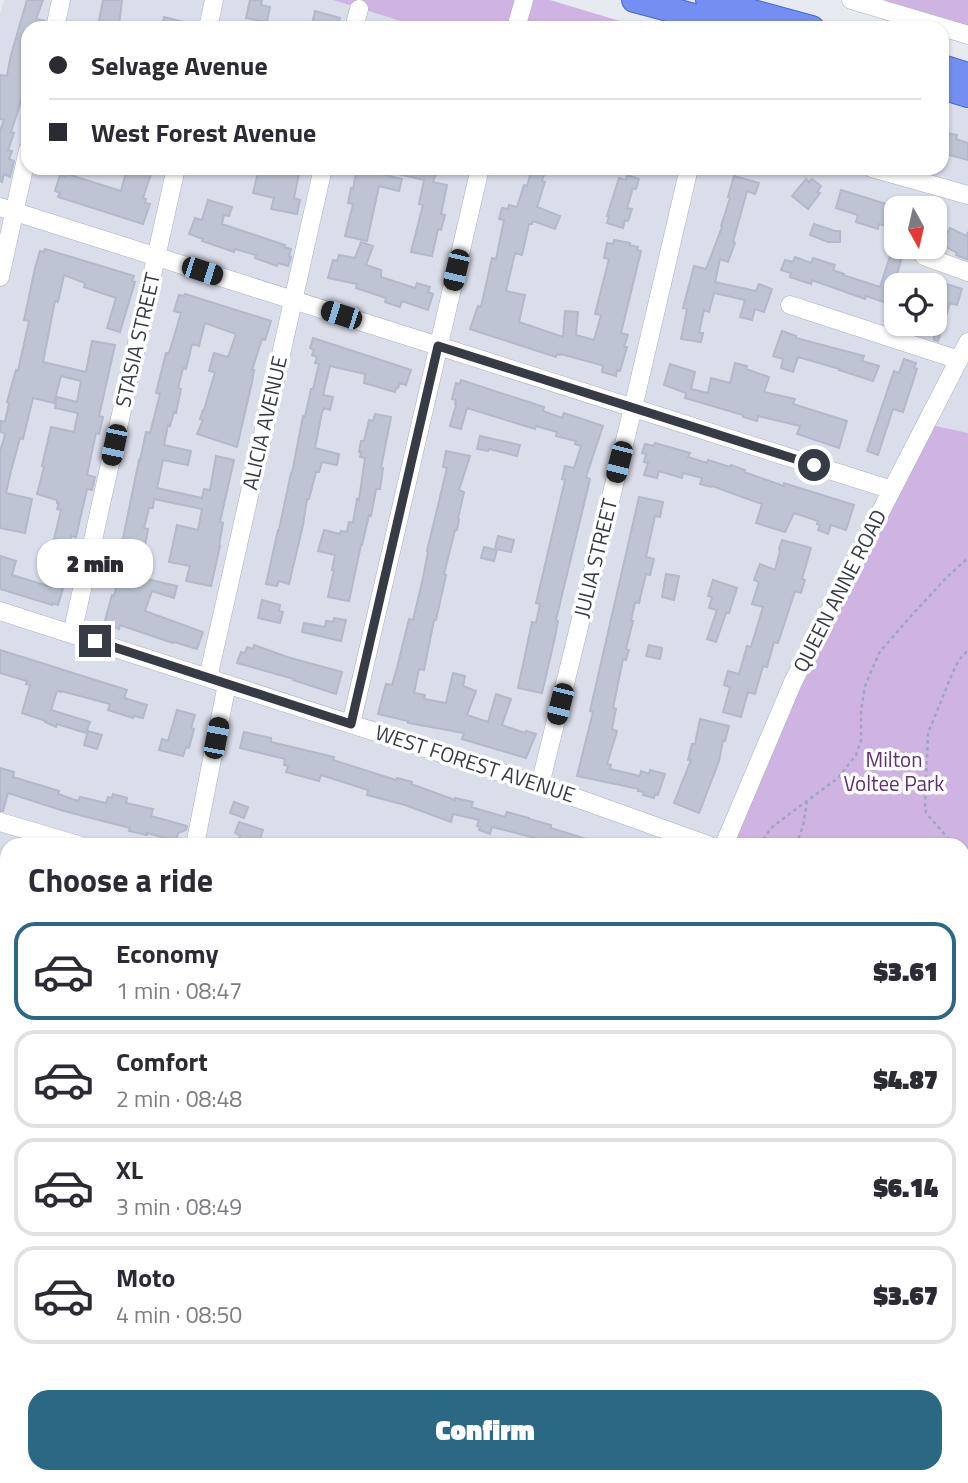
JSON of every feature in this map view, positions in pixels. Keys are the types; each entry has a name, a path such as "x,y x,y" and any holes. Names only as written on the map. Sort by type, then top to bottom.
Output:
{"highway":[{"path":"634,0 713,21"},
{"path":"708,0 786,21"},
{"path":"949,69 968,75"},
{"path":"949,89 968,95"}],"street":[{"path":"56,21 61,0"},
{"path":"210,21 214,0"},
{"path":"518,21 524,0"},
{"path":"851,0 921,21"},
{"path":"356,21 359,9"},
{"path":"949,29 968,35"},
{"path":"0,277 7,209 21,170"},
{"name":"STASIA STREET","path":"72,634 174,175"},
{"name":"ALICIA AVENUE","path":"208,678 321,175"},
{"path":"351,724 478,175"},
{"name":"JULIA STREET","path":"540,785 687,175"},
{"path":"897,175 968,195"},
{"path":"7,209 892,490"},
{"path":"932,259 968,272"},
{"path":"790,304 959,360"},
{"name":"QUEEN ANNE ROAD","path":"727,838 793,682 968,342"},
{"name":"WEST FOREST AVENUE","path":"0,611 540,785 688,838"},
{"path":"196,838 227,684"},
{"path":"0,822 54,838"}],"path":[{"path":"764,838 772,827 838,778 856,755 861,740 861,711 865,686 879,653 948,576 968,558"},
{"path":"948,838 926,813 927,741 952,674 968,650"},
{"path":"799,838 807,802"}],"shaded area":[{"path":"4,0 333,0 400,21 21,21 21,175 949,175 949,89 968,95 968,433 928,424 727,838 0,838 0,14"},
{"path":"947,249 956,253 950,268 968,275 965,284 947,277 947,273 935,273 908,263 910,259 947,259"}],"green space":[{"path":"333,0 550,0 620,21 400,21"},
{"path":"851,0 968,0 968,35 949,29 949,21 921,21"},
{"name":"Milton Voltee Park","path":"927,424 968,433 968,838 727,838"}],"building":[{"path":"27,0 43,0 36,19 45,21 21,21 21,101 8,150 12,151 9,159 14,161 10,177 4,174 2,182 0,131 4,120 0,119 0,75 7,76 11,55"},
{"path":"103,0 122,0 119,21 99,21"},
{"path":"250,0 262,0 261,5 270,7 267,21 246,18"},
{"path":"315,11 340,18 339,21 313,21"},
{"path":"164,17 180,21 163,21"},
{"path":"949,133 957,135 956,139 968,143 968,160 949,155"},
{"path":"60,175 70,175 121,191 125,175 151,175 143,198 146,199 145,203 150,204 143,224 58,197 60,193 55,191"},
{"path":"257,175 299,175 294,198 300,200 297,214 271,209 274,198 253,193"},
{"path":"356,175 385,175 402,179 399,191 379,186 367,241 345,236 353,204 348,203 351,188 353,189"},
{"path":"403,175 436,175 433,182 447,185 441,214 445,215 441,230 438,229 432,256 411,252 423,205 419,204 424,180"},
{"path":"530,175 544,175 542,181 545,182 537,207 560,216 555,229 533,221 529,224 522,255 515,253 506,291 525,295 519,322 563,337 565,311 578,312 576,335 594,340 601,315 595,314 609,259 604,258 607,243 613,244 614,240 630,243 629,245 638,247 637,250 641,251 621,333 628,335 624,347 627,347 616,376 602,372 601,365 561,354 556,357 470,329 478,306 481,307 492,258 496,259 504,220 499,219 502,208 508,209 509,205 517,207 524,185 527,186"},
{"path":"627,175 639,179 636,189 633,188 627,208 632,209 623,228 607,223 607,216 619,178 626,180"},
{"path":"734,176 759,183 755,194 747,191 733,242 735,243 728,262 720,259 715,282 756,291 759,284 772,289 764,312 755,309 752,320 740,317 745,300 714,293 709,312 704,310 699,333 703,333 701,342 681,339 687,309 683,308 694,266 706,269 722,227"},
{"path":"806,179 809,182 812,179 821,186 817,192 820,193 808,209 792,196"},
{"path":"841,190 884,203 884,225 879,224 878,229 856,222 858,215 836,208"},
{"path":"208,200 232,207 229,216 224,215 222,224 291,249 288,266 278,263 277,266 255,258 256,255 235,249 234,252 189,234 195,218 202,220"},
{"path":"814,224 840,231 840,242 828,242 810,235"},
{"path":"950,228 966,236 968,232 968,260 947,247"},
{"path":"361,242 373,246 366,265 381,270 381,277 415,288 417,283 430,287 428,292 433,294 428,310 402,301 400,307 385,302 386,298 356,288 357,284 328,278 333,260 337,261 339,255 355,258"},
{"path":"45,249 134,276 132,281 135,282 120,332 107,328 116,298 84,287 85,283 64,275 58,302 55,301 43,362 86,372 92,341 115,345 99,416 103,417 99,434 96,433 87,475 95,477 92,490 87,489 76,537 71,536 70,542 54,539 61,510 57,509 57,500 37,494 51,427 74,432 78,413 55,408 57,397 77,402 81,381 61,376 54,403 33,398 23,439 20,438 11,471 6,493 32,499 25,533 0,528 0,451 5,435 0,432 0,427 1,421 5,422 7,402 16,370 18,371 29,321 24,320 35,268 40,251 44,252"},
{"path":"795,257 811,263 813,258 835,265 833,270 843,275 880,287 884,275 884,302 866,296 865,299 812,280 811,284 790,277 791,273 781,270 785,260 793,262"},
{"path":"889,259 901,259 897,273 885,273"},
{"path":"947,284 962,289 957,305 950,303 947,312"},
{"path":"185,294 271,321 252,370 252,382 237,447 197,434 215,372 209,371 214,353 228,357 236,334 205,323 199,346 192,344 186,369 183,368 176,413 174,412 170,426 168,425 164,445 191,451 188,465 163,460 157,488 202,498 204,489 210,490 216,456 234,460 220,522 223,523 220,546 211,586 186,581 190,566 169,562 177,525 198,530 202,509 154,499 144,528 148,529 143,557 120,553 146,432 150,433 160,394 156,393 166,353 170,350 181,313 174,311 179,295"},
{"path":"782,331 796,338 864,356 862,361 879,366 873,381 798,357 793,372 781,368 783,359 773,356"},
{"path":"313,338 411,370 406,385 400,383 395,392 364,383 365,374 330,366 323,395 333,397 330,410 324,408 322,412 315,448 339,454 337,465 322,462 319,472 316,472 307,499 289,584 279,581 277,586 266,584 303,416 305,417 319,364 315,363 317,357 312,355 314,350 310,348"},
{"path":"904,359 916,363 914,368 917,369 903,412 893,409 878,455 867,451 894,371 899,373"},
{"path":"735,363 769,377 764,392 795,399 793,404 847,421 839,448 797,434 800,426 758,416 757,421 743,417 685,398 686,393 664,385 670,364 695,372 691,389 708,393 711,378 730,383"},
{"path":"461,380 544,407 543,411 562,418 564,413 603,426 586,477 590,479 556,620 555,637 542,693 518,688 532,622 536,623 540,604 536,603 565,480 562,479 565,466 574,468 581,446 575,444 576,441 556,436 557,432 536,426 535,429 467,408 461,429 450,426 456,405 456,400 452,399 456,383 460,384"},
{"path":"375,414 391,417 381,468 380,489 376,489 349,601 328,597 335,555 318,551 324,530 340,534 341,531 347,532 349,522 353,523 365,458 360,457 361,441 364,441 369,420 373,421"},
{"path":"480,436 520,445 517,456 477,449"},
{"path":"655,443 690,453 688,457 707,463 708,460 730,467 731,465 784,486 784,483 854,505 846,530 831,525 828,534 818,530 818,521 794,513 785,532 756,523 762,504 700,484 702,478 683,473 682,478 659,471 657,478 644,475 648,463 644,462 646,454 642,453 645,444 654,446"},
{"path":"446,451 470,456 459,490 464,492 436,620 424,670 419,669 414,693 425,695 424,699 446,703 453,673 465,676 463,686 476,691 467,715 488,722 496,694 511,699 502,725 536,734 526,758 462,739 464,733 408,723 378,714 386,684 392,685 409,619 413,620 447,468 443,467"},
{"path":"639,497 663,502 660,517 655,516 646,557 654,559 650,575 646,574 639,603 635,602 626,649 629,650 626,660 623,659 613,708 616,709 612,729 617,731 607,764 611,765 610,769 640,776 641,771 649,774 650,770 665,774 658,795 655,794 654,798 643,795 644,792 638,791 639,789 577,776"},
{"path":"498,536 514,540 511,552 495,549"},
{"path":"782,540 811,548 801,593 795,591 778,643 774,642 767,667 763,666 755,694 748,692 741,717 723,712 730,687 724,685 728,671 739,674 747,646 751,647 763,607 752,604 759,582 754,580 760,564 775,570"},
{"path":"484,547 497,550 494,561 481,558"},
{"path":"0,556 16,561 12,575 51,587 53,579 65,582 58,605 0,589"},
{"path":"121,569 139,574 138,577 177,586 174,598 152,591 145,611 203,632 197,649 120,625 119,629 104,624"},
{"path":"666,574 679,576 674,600 662,597"},
{"path":"713,580 737,588 716,642 707,639 717,610 709,608 712,597 708,596"},
{"path":"262,600 280,605 279,611 283,612 280,623 258,618"},
{"path":"334,618 346,620 341,641 302,632 304,623 325,627 326,621 333,622"},
{"path":"254,645 342,672 336,694 237,663 241,652 245,653 247,647 253,649"},
{"path":"649,645 662,648 660,659 646,656"},
{"path":"0,650 127,690 124,698 147,705 143,718 133,718 108,710 110,704 61,691 57,691 51,710 90,722 86,733 57,724 56,727 22,713 30,685 26,684 27,681 0,673"},
{"path":"177,710 195,715 189,748 186,747 183,756 159,750 162,739 168,741"},
{"path":"700,719 729,726 699,813 674,803 691,760 688,760 692,744 695,744"},
{"path":"88,731 102,735 97,749 84,745"},
{"path":"244,732 271,738 271,742 334,757 333,760 396,780 397,778 412,782 411,784 455,800 473,802 471,807 505,817 507,812 583,838 535,838 492,827 490,834 479,830 479,820 453,814 451,822 405,805 367,795 368,790 321,775 319,781 286,772 288,766 284,765 285,759 240,748"},
{"path":"0,768 14,772 13,777 59,791 58,794 78,801 80,797 106,803 108,797 112,798 113,794 127,798 126,803 153,809 151,816 187,826 186,830 178,833 177,838 147,835 8,793 3,811 0,811"},
{"path":"234,802 248,807 244,818 230,813"},
{"path":"239,822 263,830 260,838 239,838 240,835 235,833"}],"route":[{"path":"95,641 351,724 438,346 814,465"}]}
